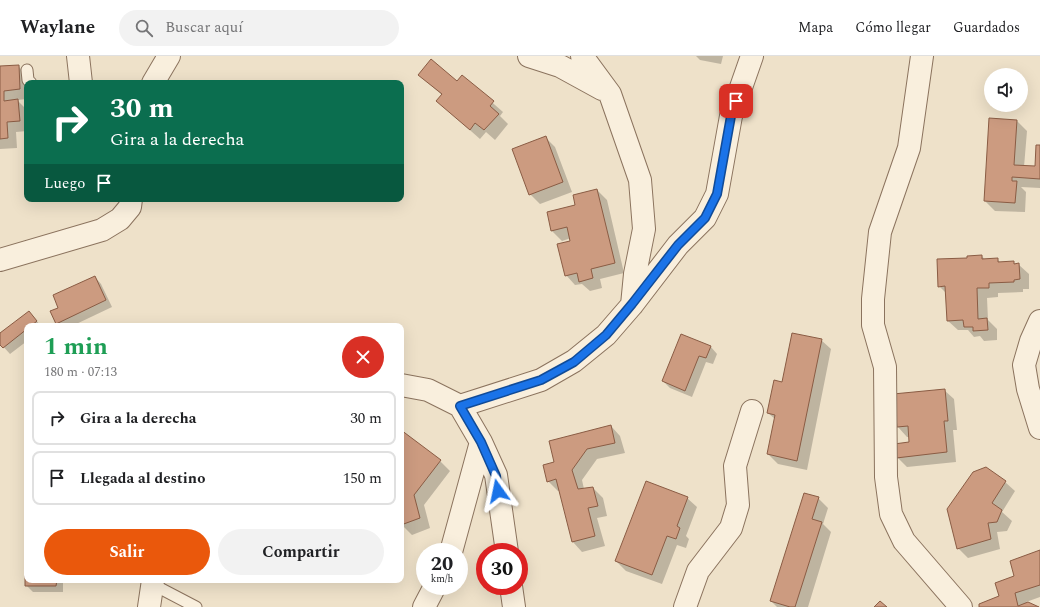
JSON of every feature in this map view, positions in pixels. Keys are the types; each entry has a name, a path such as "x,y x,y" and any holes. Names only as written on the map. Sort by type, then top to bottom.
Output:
{"street":[{"path":"78,56 81,80"},
{"path":"155,80 168,56"},
{"path":"529,56 560,66 610,94"},
{"path":"582,56 610,94 640,180 644,229 635,274 632,304"},
{"path":"460,406 541,380 574,362 606,335 678,245 705,218 717,194 731,116 752,56"},
{"path":"922,56 909,148 880,232 872,299 873,324 886,367 886,477 891,514 904,541 961,607"},
{"path":"0,260 102,230 120,219 127,202"},
{"path":"1040,321 1031,341 1024,365 1028,389 1040,428"},
{"path":"404,386 428,390 460,406 481,442 496,476 506,543"},
{"path":"685,607 698,571 731,528 738,505 735,466 752,411"},
{"path":"453,543 481,442"},
{"path":"149,607 153,583"},
{"path":"424,607 431,595"},
{"path":"512,595 514,607"}],"lane":[{"path":"27,70 28,80"},
{"path":"155,583 196,607"}],"building":[{"path":"431,59 457,81 462,75 494,101 490,106 499,114 484,130 475,123 470,130 436,101 442,94 418,75"},
{"path":"19,65 20,89 4,91 4,101 18,99 20,121 7,122 8,138 0,139 0,66"},
{"path":"989,118 1017,120 1014,165 1035,166 1036,145 1040,145 1040,179 1012,177 1012,181 1017,181 1015,203 984,201"},
{"path":"546,136 563,182 529,195 512,149"},
{"path":"597,189 615,263 591,269 593,278 579,282 577,273 565,276 557,244 570,241 567,227 551,231 547,212 575,205 573,195"},
{"path":"982,255 982,259 998,258 998,262 1014,261 1014,264 1019,263 1020,279 1014,280 1014,282 989,283 989,288 977,288 978,319 987,318 988,330 973,331 973,327 964,327 963,320 947,321 945,286 938,287 937,259 967,258 967,256"},
{"path":"95,276 106,300 56,323 50,311 58,308 53,295"},
{"path":"29,311 37,321 35,323 24,323 24,331 3,348 0,345 0,333"},
{"path":"792,333 822,339 797,461 767,454 775,415 767,413 774,380 782,382"},
{"path":"681,334 711,346 706,358 699,356 685,391 662,381"},
{"path":"945,389 948,421 944,421 947,452 896,458 894,444 909,442 908,426 897,427 893,394"},
{"path":"611,425 615,443 587,449 572,470 578,489 593,487 598,506 588,508 595,536 572,542 556,479 547,482 543,465 554,462 549,441"},
{"path":"404,432 441,460 414,495 420,518 404,524"},
{"path":"986,467 1006,481 992,503 1002,510 997,522 988,523 991,539 957,549 947,509 973,472"},
{"path":"646,481 688,497 677,526 680,528 676,539 667,536 652,575 615,561"},
{"path":"804,493 819,497 812,519 822,522 795,607 790,607 770,601"},
{"path":"1040,550 1040,585 1015,593 1018,606 1028,602 1039,607 979,607 979,604 999,596 995,583 1014,576 1010,561"},
{"path":"25,583 56,583 56,586 25,586"},
{"path":"880,601 887,607 874,607"}],"route":[{"path":"498,491 496,476 481,442 460,406 541,380 574,362 606,335 678,245 705,218 717,194 731,116 736,101"}]}
